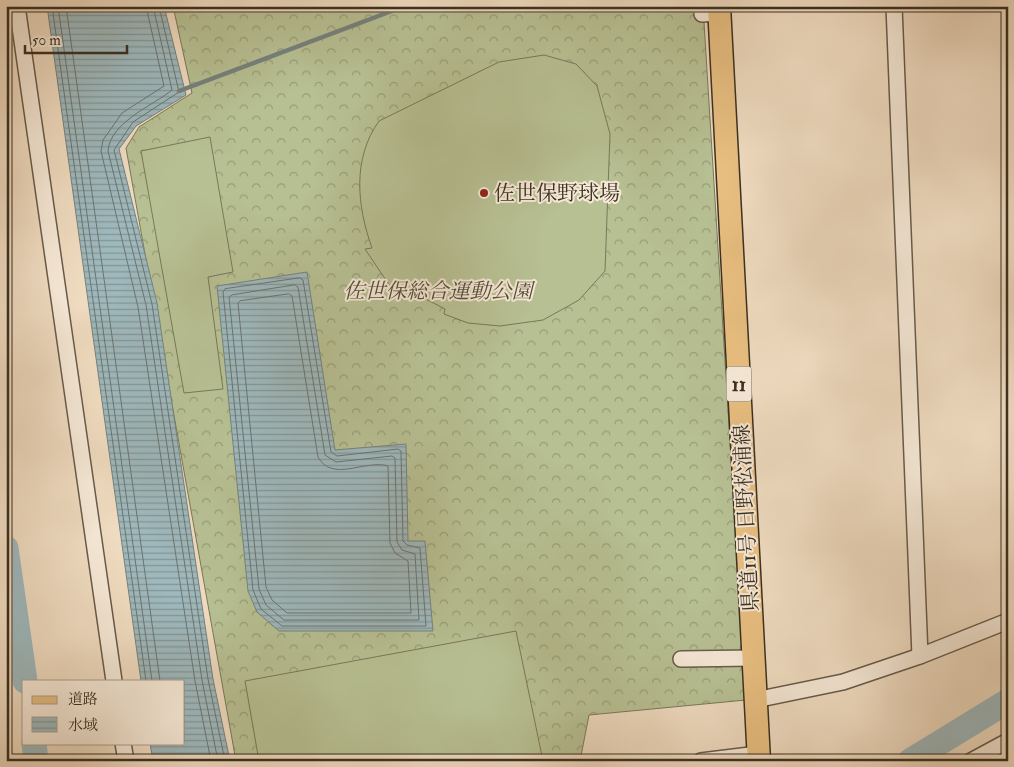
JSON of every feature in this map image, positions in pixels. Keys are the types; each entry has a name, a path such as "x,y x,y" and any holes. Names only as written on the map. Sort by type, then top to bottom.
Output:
{"main road":[{"name":"県道11号 日野松浦線","path":"714,11 745,658 755,700 758,757"}],"street":[{"path":"17,6 114,680"},
{"path":"894,6 920,656"},
{"path":"755,700 843,682 920,656 1008,621"},
{"path":"681,659 745,658"},
{"path":"971,761 1008,740"},
{"path":"123,744 126,761"},
{"path":"701,761 758,757"}],"green space":[{"name":"佐世保総合運動公園","path":"173,6 703,6 746,700 589,715 580,761 236,761 126,148 139,127 192,93"},
{"name":"佐世保野球場","path":"544,55 576,64 597,86 610,134 605,271 579,300 543,320 500,326 468,323 444,314 445,309 416,294 400,282 392,289 365,249 372,248 363,216 361,199 361,167 364,151 379,121 499,62"},
{"path":"210,137 233,272 208,277 223,389 184,393 141,151"},
{"path":"516,631 543,761 259,761 245,681"}],"water":[{"path":"47,6 164,6 186,95 136,126 119,149 157,303 213,679 230,761 153,761 150,744 185,744 185,680 141,680"},
{"path":"307,272 335,450 406,444 408,541 425,541 433,631 279,631 257,612 248,591 217,286"}],"waterway":[{"path":"179,91 405,6"},
{"path":"6,548 25,680"},
{"path":"910,761 1008,701"},
{"path":"34,744 36,761"}],"place":[{"name":"佐世保野球場","path":"484,193"}]}
